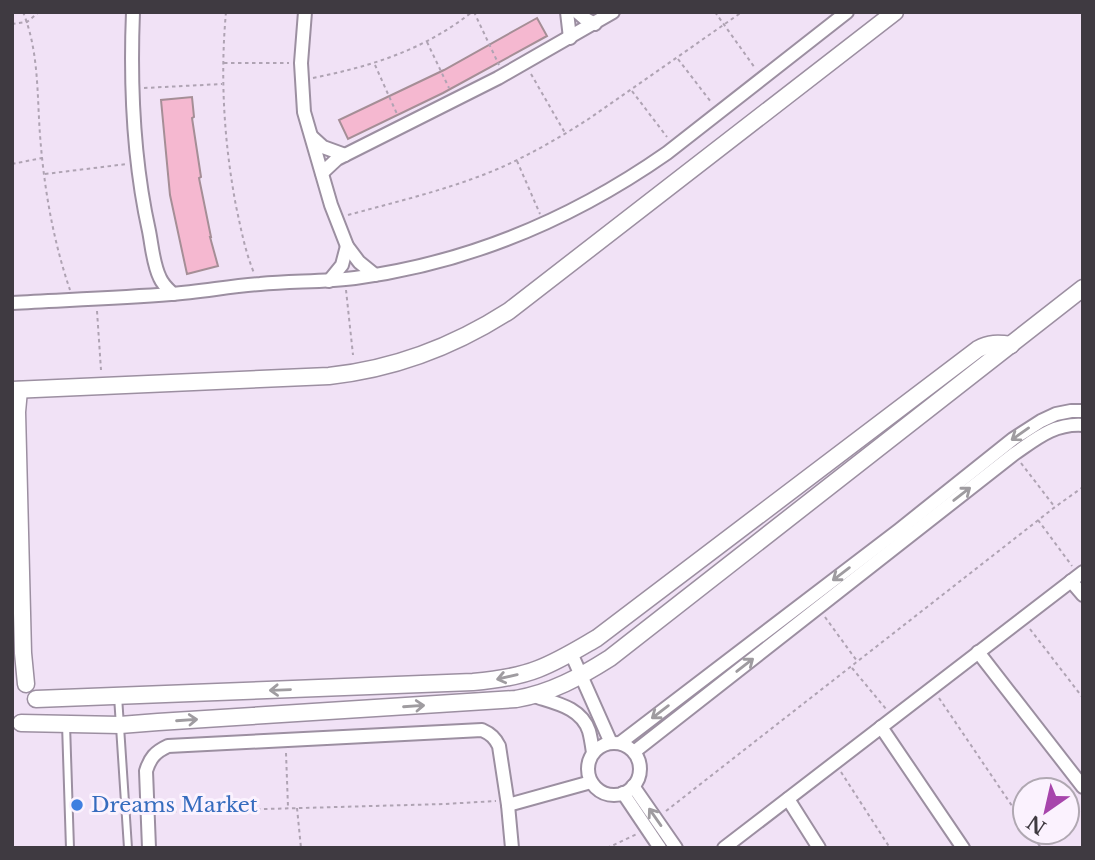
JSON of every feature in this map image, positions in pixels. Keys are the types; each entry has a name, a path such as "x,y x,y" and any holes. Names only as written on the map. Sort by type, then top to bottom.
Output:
{"street":[{"path":"132,12 132,89 137,163 157,271 160,280 173,294"},
{"path":"305,12 301,64 304,112 347,246 359,262 375,275"},
{"path":"568,12 570,38"},
{"path":"577,12 595,23"},
{"path":"322,173 345,155 505,75 613,12"},
{"path":"12,303 173,294 259,284 329,281 375,275 471,252 544,224 611,190 674,147 848,12"},
{"path":"17,724 31,717 36,699 31,688 19,683 23,653 15,390 329,376 394,365 445,347 509,311 895,12"},
{"path":"311,136 323,147 345,155"},
{"path":"329,281 342,265 347,246"},
{"path":"141,296 157,271"},
{"path":"17,724 120,725 516,699 556,688 610,658 1083,288"},
{"path":"36,699 473,682 498,680 535,670 597,638 978,349 998,343 1011,345"},
{"path":"571,653 615,743 634,752 639,763 637,780 628,789 617,794 605,793 591,782 588,764 593,753 601,746 615,743 791,620 817,607 1029,428 1056,414 1083,411"},
{"path":"634,752 791,620 902,534 1043,434 1054,428 1083,425"},
{"path":"724,848 1078,576 1083,595"},
{"path":"978,652 1083,787"},
{"path":"155,695 158,722"},
{"path":"534,696 566,706 580,716 589,730 593,753"},
{"path":"881,727 963,848"},
{"path":"149,848 146,771 149,760 157,751 168,746 482,730 490,733 499,746 512,848"},
{"path":"508,803 591,782"},
{"path":"628,789 652,824 676,848"},
{"path":"788,799 819,848"},
{"path":"652,824 660,848"}],"lane":[{"path":"118,696 128,848"},
{"path":"66,724 70,848"}],"path":[{"path":"23,12 37,78 47,200 58,250 74,299"},
{"path":"12,24 27,22 39,12"},
{"path":"226,12 223,84 233,188 247,256 259,284"},
{"path":"302,81 400,55 446,31 473,12 505,75"},
{"path":"715,12 763,78"},
{"path":"337,219 452,185 517,160 565,134 742,12"},
{"path":"426,41 456,101"},
{"path":"678,58 719,112"},
{"path":"223,63 301,64"},
{"path":"374,64 403,127"},
{"path":"525,64 565,134"},
{"path":"132,89 223,84"},
{"path":"631,90 674,147"},
{"path":"12,164 42,158"},
{"path":"517,160 544,224"},
{"path":"44,174 137,163"},
{"path":"345,279 353,355"},
{"path":"97,298 101,370"},
{"path":"1014,454 1055,507"},
{"path":"607,848 652,824 1083,487"},
{"path":"1038,520 1078,576"},
{"path":"817,607 858,662"},
{"path":"1022,619 1083,698"},
{"path":"851,667 893,718"},
{"path":"932,688 1011,804"},
{"path":"285,740 288,808"},
{"path":"835,763 890,848"},
{"path":"148,812 508,803"},
{"path":"297,808 301,848"}],"building":[{"path":"537,18 547,36 443,93 348,139 339,120 444,70"},
{"path":"192,97 199,178 218,266 187,274 170,195 161,100"}],"place":[{"name":"Dreams Market","path":"77,805"}]}
